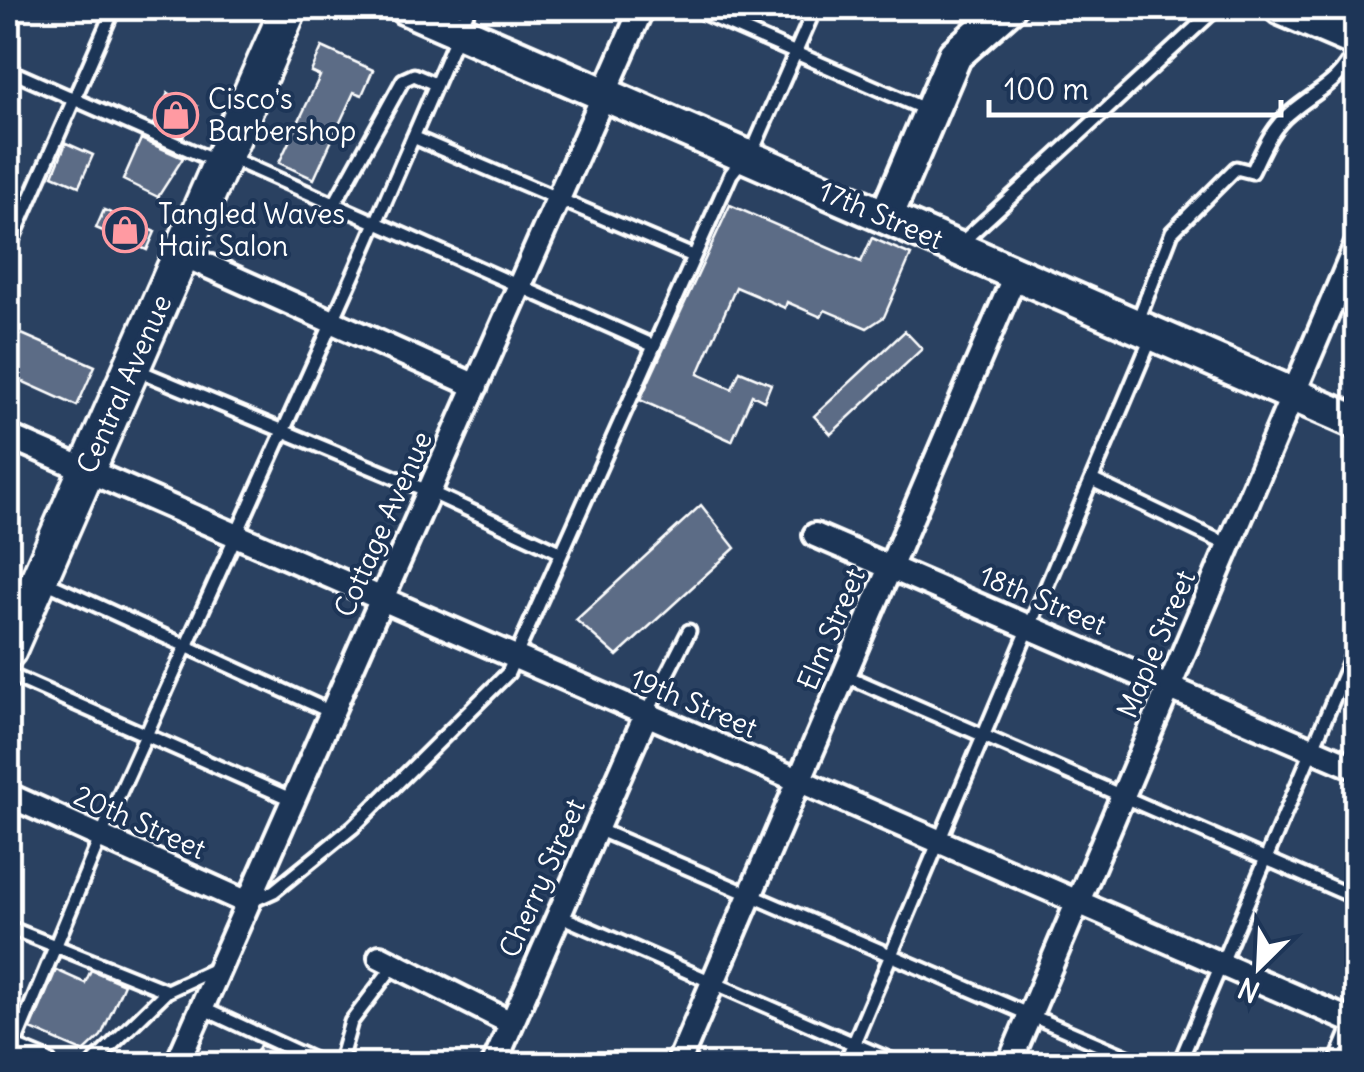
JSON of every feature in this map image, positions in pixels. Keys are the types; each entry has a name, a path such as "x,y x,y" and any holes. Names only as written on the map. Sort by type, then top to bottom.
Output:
{"main road":[{"name":"Central Avenue","path":"8,650 289,8"}],"street":[{"name":"17th Street","path":"406,8 463,19 604,95 1356,422"},
{"name":"Cottage Avenue","path":"177,1064 642,8"},
{"path":"1281,8 1340,26"},
{"path":"886,217 954,55 997,10"},
{"name":"Maple Street","path":"1010,1064 1356,246"},
{"path":"181,254 476,386"},
{"name":"Elm Street","path":"678,1064 1016,273"},
{"name":"19th Street","path":"8,436 1356,1026"},
{"name":"18th Street","path":"815,534 1356,768"},
{"name":"Cherry Street","path":"494,1064 646,715"},
{"name":"20th Street","path":"8,795 248,903"},
{"path":"388,961 512,1023"},
{"path":"1341,1064 1356,1026"},
{"path":"10,1050 44,1064"}],"lane":[{"path":"8,250 114,8"},
{"path":"692,8 931,112"},
{"path":"248,903 274,891 353,827 508,673 730,174 756,143 815,8"},
{"path":"956,247 1217,8"},
{"path":"10,1050 463,19"},
{"path":"846,1064 1092,480 1145,329 1172,232 1236,168 1252,172 1287,115 1341,77 1356,49"},
{"path":"8,70 334,205 652,346"},
{"path":"334,205 402,80 414,76 435,84"},
{"path":"413,137 693,256"},
{"path":"132,368 430,492 560,552"},
{"path":"1092,480 1230,546"},
{"path":"39,579 186,650 332,713"},
{"path":"646,715 689,632"},
{"path":"1179,1064 1355,652"},
{"path":"8,674 293,800"},
{"path":"844,675 1356,898"},
{"path":"596,828 1144,1064"},
{"path":"558,915 900,1064"},
{"path":"8,927 56,949 65,946 168,991"},
{"path":"339,1064 351,1022 388,961"},
{"path":"92,1064 168,991 220,966"},
{"path":"202,1008 323,1064"}],"building":[{"path":"322,47 373,70 362,95 354,92 314,179 279,163 320,76 311,72"},
{"name":"Cisco's Barbershop","path":"168,93 197,106 183,137 154,124"},
{"path":"141,139 183,158 158,197 123,180"},
{"path":"66,143 93,155 79,186 53,175"},
{"path":"730,205 861,262 872,238 911,255 884,317 867,328 825,310 821,317 787,302 785,308 736,287 698,374 732,389 740,371 771,384 764,401 752,395 732,441 640,400"},
{"name":"Tangled Waves Hair Salon","path":"104,210 155,232 147,250 96,228"},
{"path":"8,328 95,366 77,406 8,375"},
{"path":"905,331 922,349 831,434 814,416"},
{"path":"701,505 735,548 617,656 576,620"},
{"path":"56,970 85,983 91,970 124,984 101,1036 84,1052 31,1029"},
{"path":"260,1045 302,1064 251,1064"}],"place":[{"name":"Cisco's Barbershop","path":"176,115"},
{"name":"Tangled Waves Hair Salon","path":"125,230"}]}
